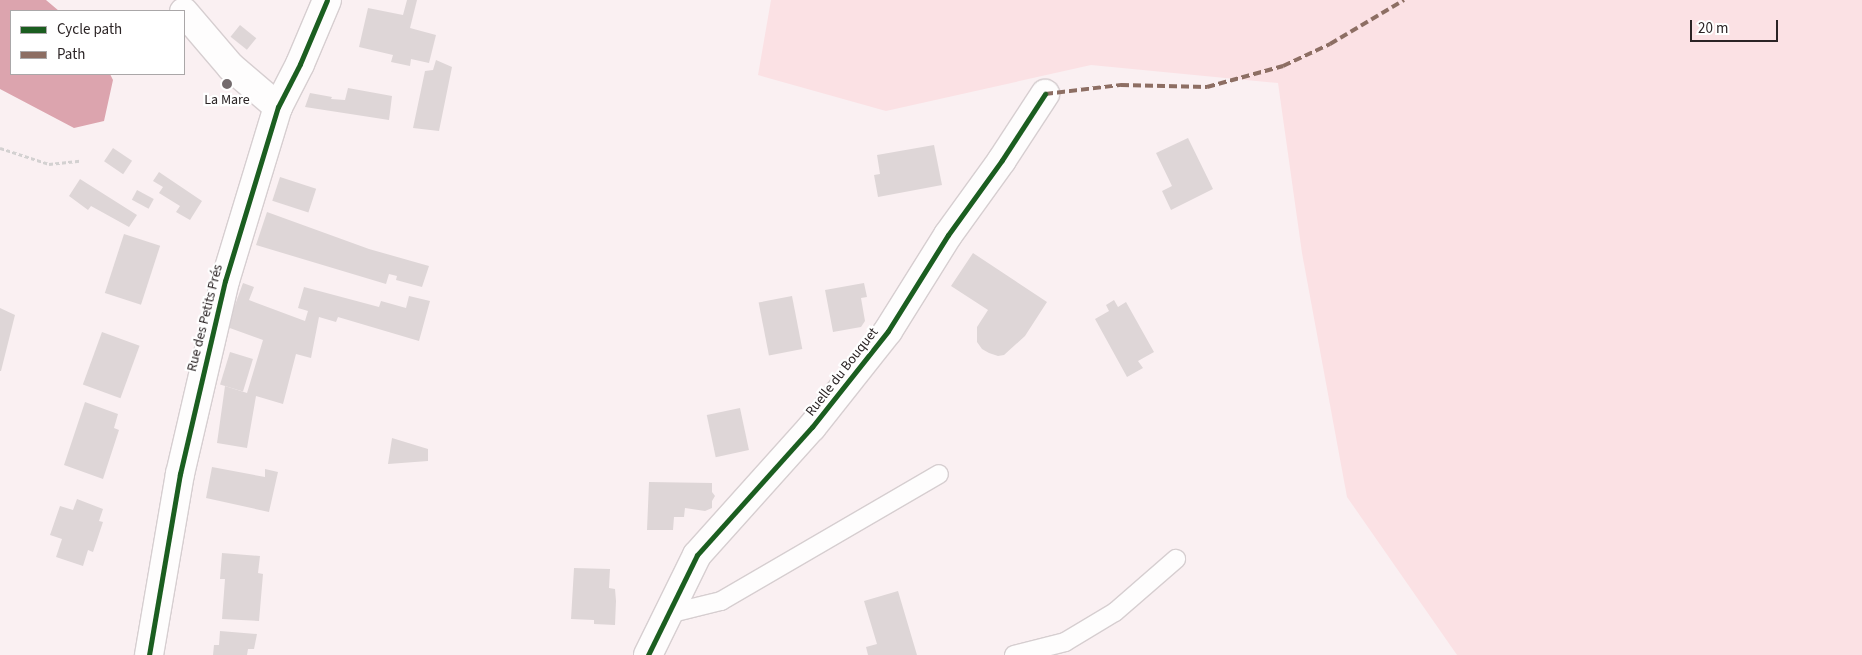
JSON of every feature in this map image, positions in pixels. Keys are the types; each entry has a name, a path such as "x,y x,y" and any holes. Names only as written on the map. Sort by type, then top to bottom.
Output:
{"street":[{"path":"173,0 181,10"},
{"name":"Rue des Petits Prés","path":"149,655 180,474 226,281 278,107 300,64 327,0"},
{"path":"185,14 231,67 278,107"},
{"name":"Ruelle du Bouquet","path":"648,655 697,555 812,427 888,331 948,235 1045,94"}],"lane":[{"path":"668,614 721,601 940,474"},
{"path":"1014,655 1065,642 1115,612 1176,558"}],"path":[{"path":"0,148 49,164 80,161"}],"shaded area":[{"path":"0,0 46,0 58,10 10,10 10,75 110,75 113,80 104,121 74,128 0,89"},
{"path":"771,0 1862,0 1862,655 1457,655 1347,497 1302,253 1278,83 1091,65 886,111 758,75"}],"building":[{"path":"407,0 417,0 410,28 436,35 429,63 411,59 410,66 391,62 393,55 359,47 368,8 403,15"},
{"path":"240,25 256,38 247,50 231,37"},
{"path":"436,60 452,67 439,131 413,128 425,71 433,70"},
{"path":"348,88 392,96 389,120 305,107 310,93 332,97 331,99 345,100"},
{"path":"1188,138 1213,189 1171,210 1162,191 1172,186 1156,153"},
{"path":"934,145 942,185 878,197 874,175 880,174 877,155"},
{"path":"113,148 132,161 123,174 104,161"},
{"path":"159,172 202,201 190,220 176,212 180,206 159,193 163,187 153,181"},
{"path":"280,177 316,189 308,213 272,201"},
{"path":"80,179 137,215 129,227 91,206 88,210 69,196"},
{"path":"137,190 154,199 149,209 132,200"},
{"path":"267,212 369,249 429,266 422,287 396,280 397,276 389,274 386,284 256,245"},
{"path":"124,234 160,246 141,305 105,293"},
{"path":"973,253 1047,302 1025,336 1004,355 998,356 989,353 982,349 977,342 977,327 988,310 951,286"},
{"path":"243,283 254,287 249,300 305,321 308,311 298,308 304,287 379,307 381,301 406,308 409,296 430,301 419,341 338,317 336,322 319,317 311,358 296,354 283,404 256,396 247,448 217,443 225,386 247,393 263,340 227,327"},
{"path":"864,283 867,297 861,298 865,321 861,327 833,332 825,290"},
{"path":"792,296 802,349 769,355 759,302"},
{"path":"1114,300 1118,307 1126,302 1154,352 1138,361 1143,368 1127,377 1095,319 1109,311 1106,305"},
{"path":"0,308 15,315 1,371 0,371"},
{"path":"102,332 140,346 120,398 83,385"},
{"path":"230,352 253,359 243,392 220,385"},
{"path":"85,402 118,414 114,428 119,430 103,479 64,465"},
{"path":"740,408 749,450 716,457 707,415"},
{"path":"392,438 428,449 428,461 388,464"},
{"path":"212,467 265,477 265,469 278,472 269,512 206,498"},
{"path":"649,482 712,483 712,492 715,496 712,501 712,508 705,511 685,508 684,517 674,517 673,530 647,530"},
{"path":"77,499 103,509 99,521 103,522 93,552 88,550 83,566 56,557 62,539 50,535 60,506 73,510"},
{"path":"222,553 260,556 258,573 263,574 259,621 222,619 225,579 220,579"},
{"path":"574,568 610,569 609,588 615,589 615,625 594,624 594,620 571,619"},
{"path":"898,591 917,655 868,655 866,647 877,644 864,601"},
{"path":"220,631 257,634 254,649 248,649 247,655 213,655 214,645 219,645"}],"marked path":[{"path":"1045,94 1121,85 1207,87 1283,66 1330,44 1404,0"}],"cycle path":[{"path":"149,655 180,474 225,281 278,107 300,64 327,0"},
{"path":"648,655 697,555 812,427 888,331 948,235 1002,160 1045,94"}],"place":[{"name":"La Mare","path":"227,84"}]}
